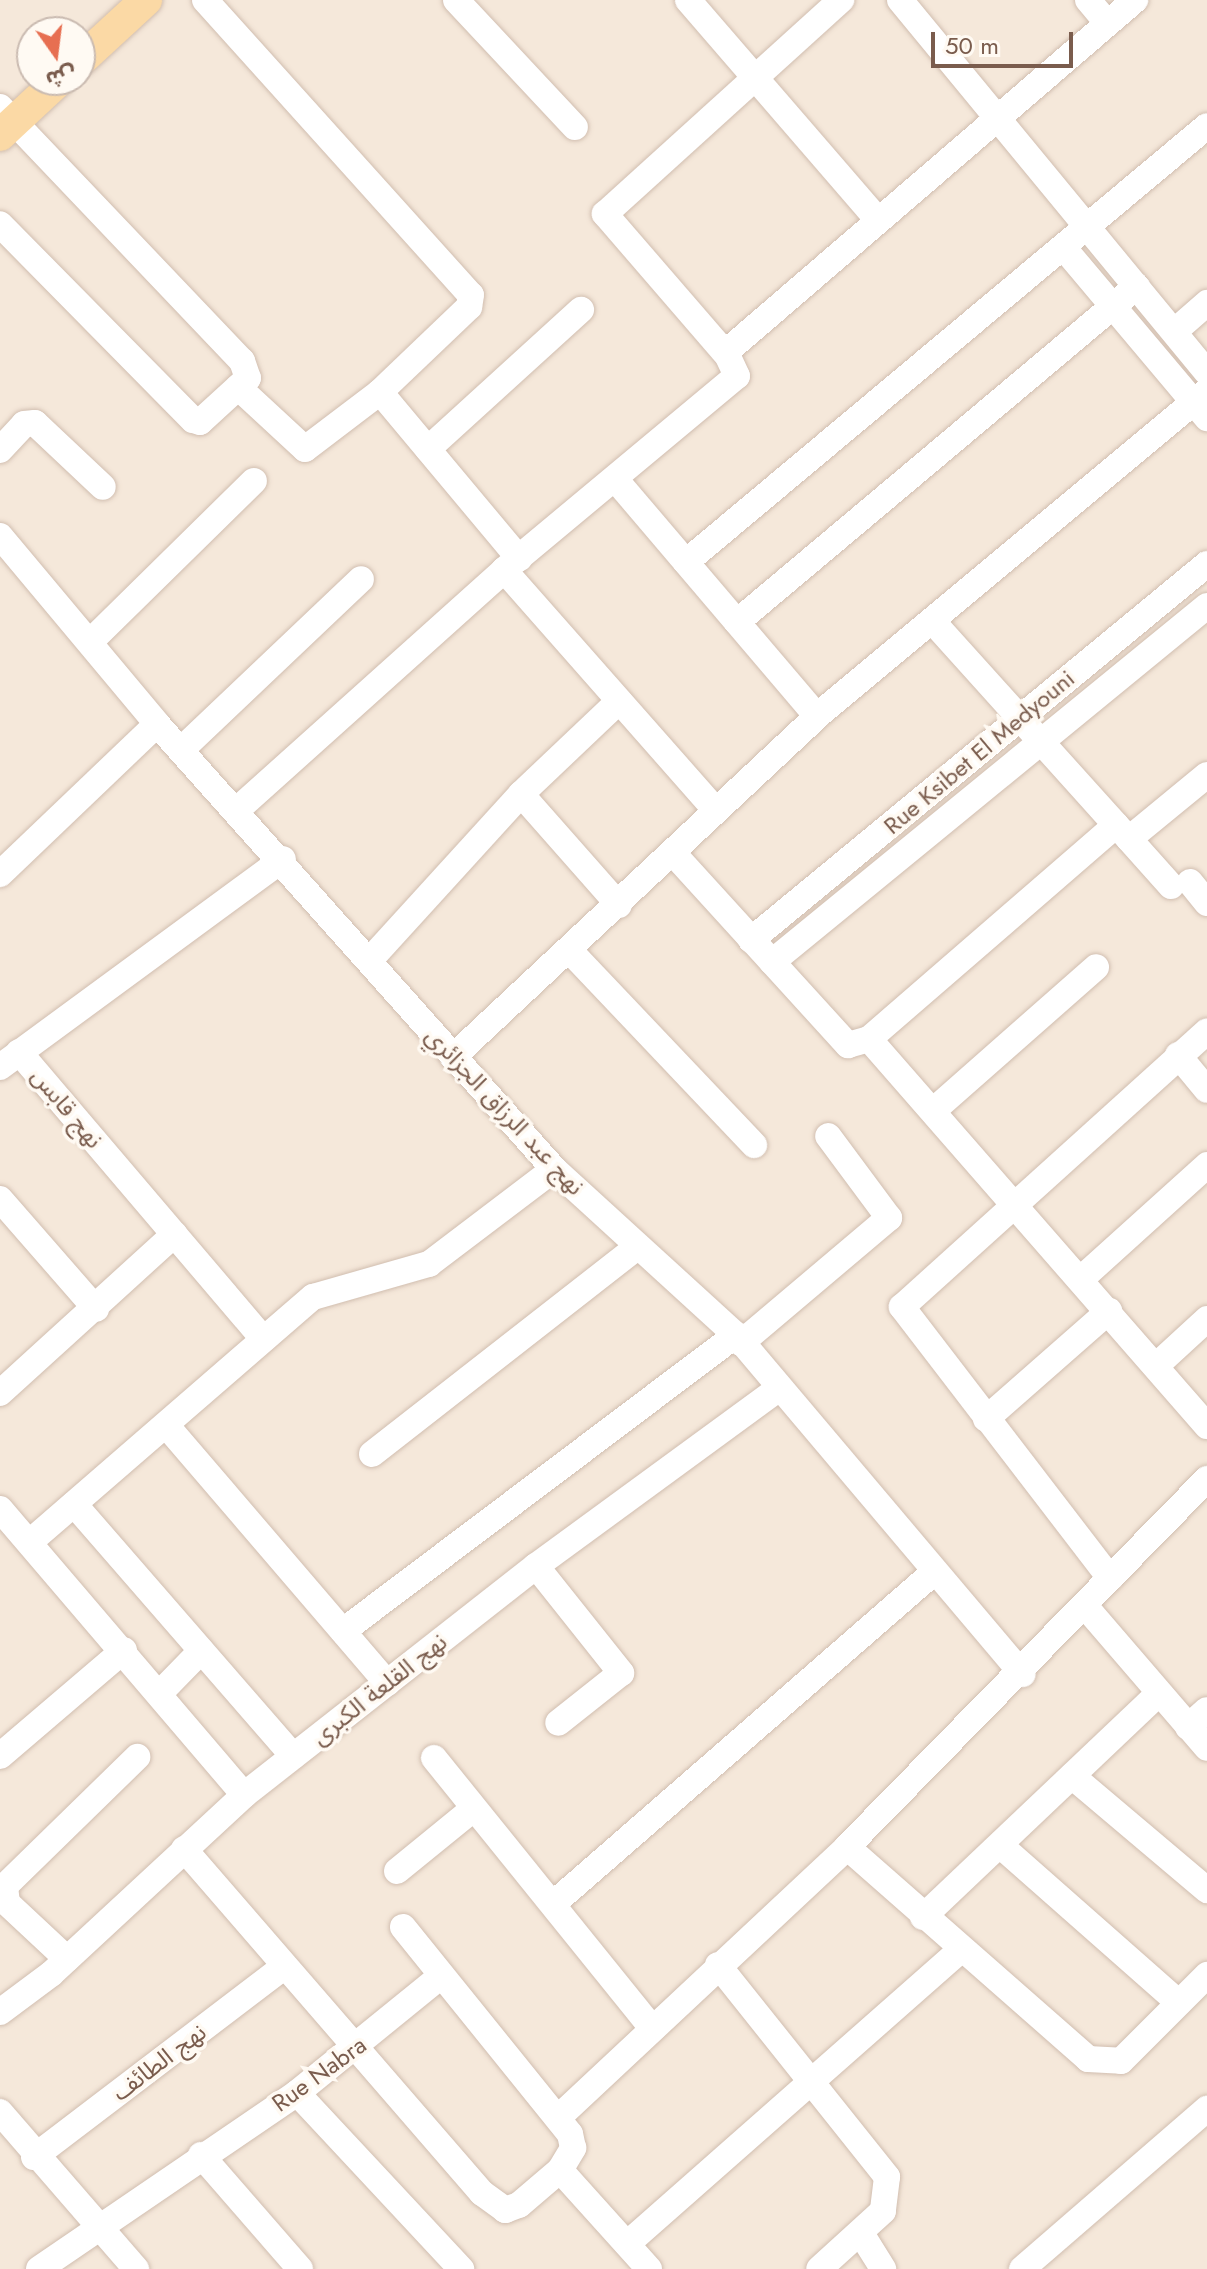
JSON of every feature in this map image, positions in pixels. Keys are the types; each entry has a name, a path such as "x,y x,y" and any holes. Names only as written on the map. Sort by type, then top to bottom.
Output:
{"main road":[{"path":"96,46 146,0"},
{"path":"5,121 38,96"}],"street":[{"path":"205,0 471,295 469,307 380,392 305,449 238,387"},
{"path":"456,0 575,127"},
{"path":"688,0 755,73 877,219"},
{"path":"238,809 511,564 616,480 737,376 725,353 605,214 755,73 841,0"},
{"path":"900,0 1090,226 1207,372"},
{"path":"1088,0 1107,23"},
{"path":"725,353 1135,0"},
{"path":"0,224 193,420 200,422 238,387 250,371 5,121"},
{"path":"686,562 1207,126"},
{"path":"453,1057 619,905 715,809 817,716 1202,404 1112,306 1063,247"},
{"path":"737,622 1137,286"},
{"path":"1175,331 1207,303"},
{"path":"428,449 581,310"},
{"path":"380,392 428,449 511,564 619,701 715,809"},
{"path":"0,450 24,424 35,423 103,487"},
{"path":"616,480 817,716"},
{"path":"92,640 254,481"},
{"name":"نهج عبد الرزاق الجزائري","path":"0,536 92,640 157,724 283,859 554,1169 738,1339 933,1573 1022,1674"},
{"name":"Rue Ksibet El Medyouni","path":"751,940 1207,564"},
{"path":"181,750 361,579"},
{"name":"Rue Ksibet El Medyouni","path":"772,962 1207,606"},
{"path":"932,621 1122,832 1180,884 1207,903"},
{"path":"370,960 521,794 619,701"},
{"path":"0,874 157,724"},
{"path":"673,853 848,1045 869,1039 1122,832 1207,775"},
{"path":"521,794 619,905"},
{"name":"نهج قابس","path":"263,1339 175,1234 10,1059 283,859"},
{"path":"569,950 754,1145"},
{"path":"934,1110 1096,967"},
{"path":"1110,1578 902,1307 1014,1199 1207,1031"},
{"path":"869,1039 1014,1199 1207,1426"},
{"path":"1178,1055 1207,1090"},
{"path":"343,1631 738,1339 889,1218 828,1136"},
{"path":"1081,1279 1207,1165"},
{"path":"31,1541 263,1339 325,1290 429,1264 554,1169"},
{"path":"0,1199 96,1309"},
{"path":"0,1393 175,1234"},
{"path":"372,1454 637,1247"},
{"path":"986,1419 1109,1311"},
{"path":"1157,1365 1207,1319"},
{"name":"نهج القلعة الكبرى","path":"0,2012 67,1959 244,1795 536,1566 778,1389"},
{"path":"166,1425 387,1683"},
{"path":"561,2115 847,1847 1022,1674 1207,1479"},
{"path":"74,1504 293,1756"},
{"path":"3,1517 31,1541 244,1795"},
{"path":"536,1566 621,1673 558,1723"},
{"path":"553,1904 933,1573"},
{"path":"1085,1606 1159,1693 1197,1718 1207,1748"},
{"path":"0,1756 124,1650"},
{"path":"160,1693 201,1651"},
{"path":"923,1917 1159,1693"},
{"path":"67,1959 7,1903 5,1886 137,1757"},
{"path":"434,1758 653,2029"},
{"path":"1072,1776 1207,1890"},
{"path":"397,1871 473,1809"},
{"path":"1001,1846 1179,2003"},
{"path":"847,1847 1088,2059 1104,2063 1121,2061 1207,1975"},
{"path":"184,1849 354,2049 495,2205 519,2205 560,2170 573,2148 561,2115 441,1976 403,1927"},
{"path":"627,2244 814,2084 961,1950"},
{"path":"718,1965 887,2177 883,2211 862,2235 819,2269"},
{"name":"نهج الطائف","path":"34,2157 283,1967"},
{"name":"Rue Nabra","path":"39,2269 201,2155 297,2093 441,1976"},
{"path":"297,2093 461,2269"},
{"path":"1022,2269 1207,2109"},
{"path":"0,2112 34,2157 136,2269"},
{"path":"201,2155 300,2269"},
{"path":"560,2170 649,2269"},
{"path":"862,2235 883,2269"}],"shaded area":[{"path":"0,0 1207,0 1207,2269 0,2269"}]}
